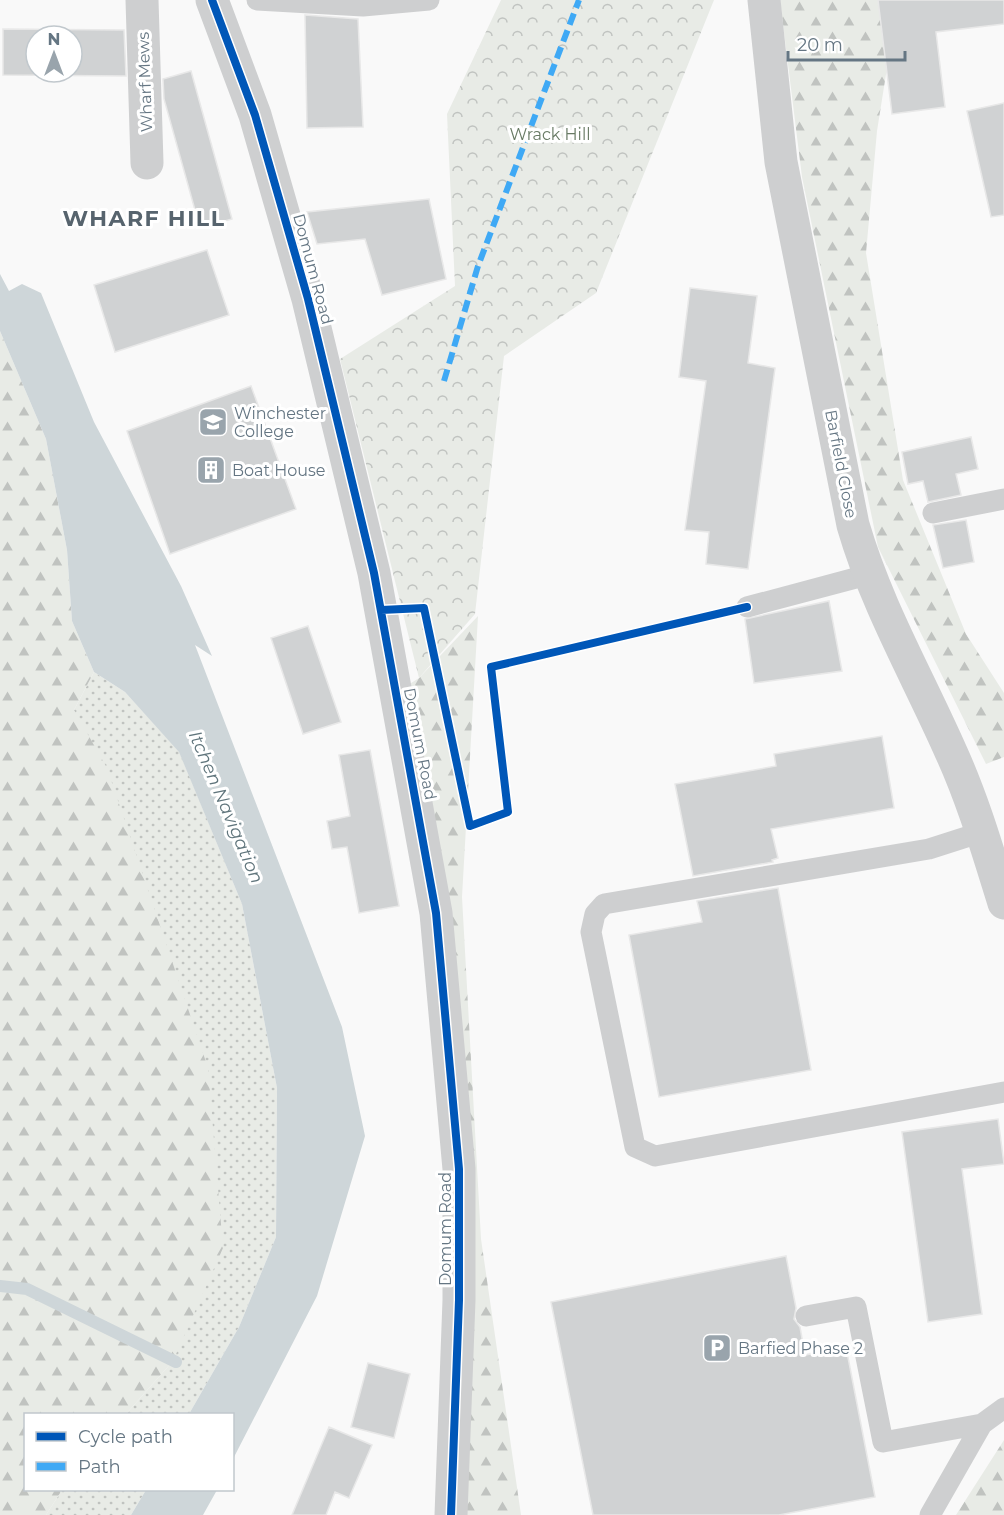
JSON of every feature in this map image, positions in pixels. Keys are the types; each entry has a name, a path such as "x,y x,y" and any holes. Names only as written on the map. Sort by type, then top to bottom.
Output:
{"street":[{"name":"Wharf Mews","path":"142,0 147,163"},
{"name":"Domum Road","path":"212,0 255,115 311,309 374,573 436,913 459,1169 458,1311 451,1515"},
{"name":"Barfield Close","path":"764,0 781,162 853,525 867,575 952,753 982,832 1004,903"}],"lane":[{"path":"257,0 363,6 429,0"},
{"path":"933,513 1004,499"},
{"path":"747,607 867,575"},
{"path":"982,832 929,849 604,904 595,914 591,932 635,1147 655,1156 1004,1092"},
{"path":"806,1316 856,1307 883,1442 982,1424"},
{"path":"930,1515 982,1424 1004,1408"}],"green space":[{"name":"Wrack Hill","path":"501,0 714,0 596,293 504,356 475,614 419,678 340,359 455,286 447,114"},
{"path":"780,0 878,0 887,68 877,131 866,253 903,480 966,634 1004,693 1004,757 986,764 878,547 802,177"},
{"path":"0,331 46,439 67,550 72,621 94,672 74,710 107,768 208,1068 223,1248 173,1361 127,1413 24,1413 24,1491 61,1491 46,1515 0,1515"},
{"path":"478,616 462,897 481,1239 521,1515 461,1515 469,1383 397,692 419,678"},
{"path":"94,672 125,692 179,751 242,904 277,1088 276,1237 239,1327 190,1413 127,1413 173,1361 74,710"},
{"path":"1004,1440 1004,1515 956,1515"},
{"path":"61,1491 145,1491 131,1515 46,1515"}],"water":[{"name":"Itchen Navigation","path":"0,274 9,291 22,284 41,293 94,422 181,586 212,656 195,645 342,1027 365,1136 317,1296 234,1457 234,1413 190,1413 239,1327 276,1237 277,1088 242,904 179,752 125,692 94,672 72,621 67,550 46,439 0,331"},
{"path":"145,1491 216,1491 203,1515 131,1515"}],"building":[{"path":"878,0 1004,0 1004,24 936,32 945,107 892,114"},
{"path":"305,15 358,19 363,127 307,128"},
{"path":"3,29 24,29 24,75 3,75"},
{"path":"84,30 124,30 126,76 84,76"},
{"path":"191,71 232,219 200,228 164,99 163,79"},
{"path":"1004,103 1004,215 991,217 967,111"},
{"path":"429,199 446,279 382,295 365,239 317,244 307,212"},
{"path":"207,250 229,315 115,352 94,285"},
{"path":"690,288 757,296 748,363 775,368 748,569 706,564 709,532 685,530 706,381 679,377"},
{"name":"Boat House","path":"251,386 296,509 170,554 127,431"},
{"path":"971,437 978,469 956,474 961,495 928,502 923,481 908,484 902,452"},
{"path":"966,520 974,562 943,568 933,525"},
{"path":"829,601 842,671 754,683 745,619"},
{"path":"308,626 341,722 303,734 271,638"},
{"path":"882,736 894,808 771,829 778,858 772,860 773,862 693,876 675,784 776,766 774,754"},
{"path":"370,750 399,906 359,913 347,847 332,849 327,821 350,816 339,755"},
{"path":"778,888 811,1070 659,1097 629,935 702,922 697,901"},
{"path":"998,1119 1004,1164 962,1169 982,1314 928,1322 902,1132"},
{"path":"786,1256 796,1308 794,1319 800,1327 805,1355 846,1347 875,1497 779,1515 593,1515 551,1302"},
{"path":"368,1363 410,1374 394,1438 351,1427"},
{"path":"329,1427 372,1445 349,1498 335,1492 326,1515 292,1515"}],"waterway":[{"path":"0,1286 27,1289 176,1362"}],"marked path":[{"path":"444,381 478,266 579,0"}],"cycle path":[{"path":"212,0 255,115 308,299 374,573 436,913 459,1169 459,1300 451,1515"},
{"path":"381,610 424,608 470,826 508,812 491,667 747,607"}],"place":[{"name":"Winchester College","path":"213,422"},
{"name":"Boat House","path":"211,470"},
{"name":"Barfied Phase 2","path":"717,1348"}],"district":[{"name":"WHARF HILL","path":"144,218"}]}
